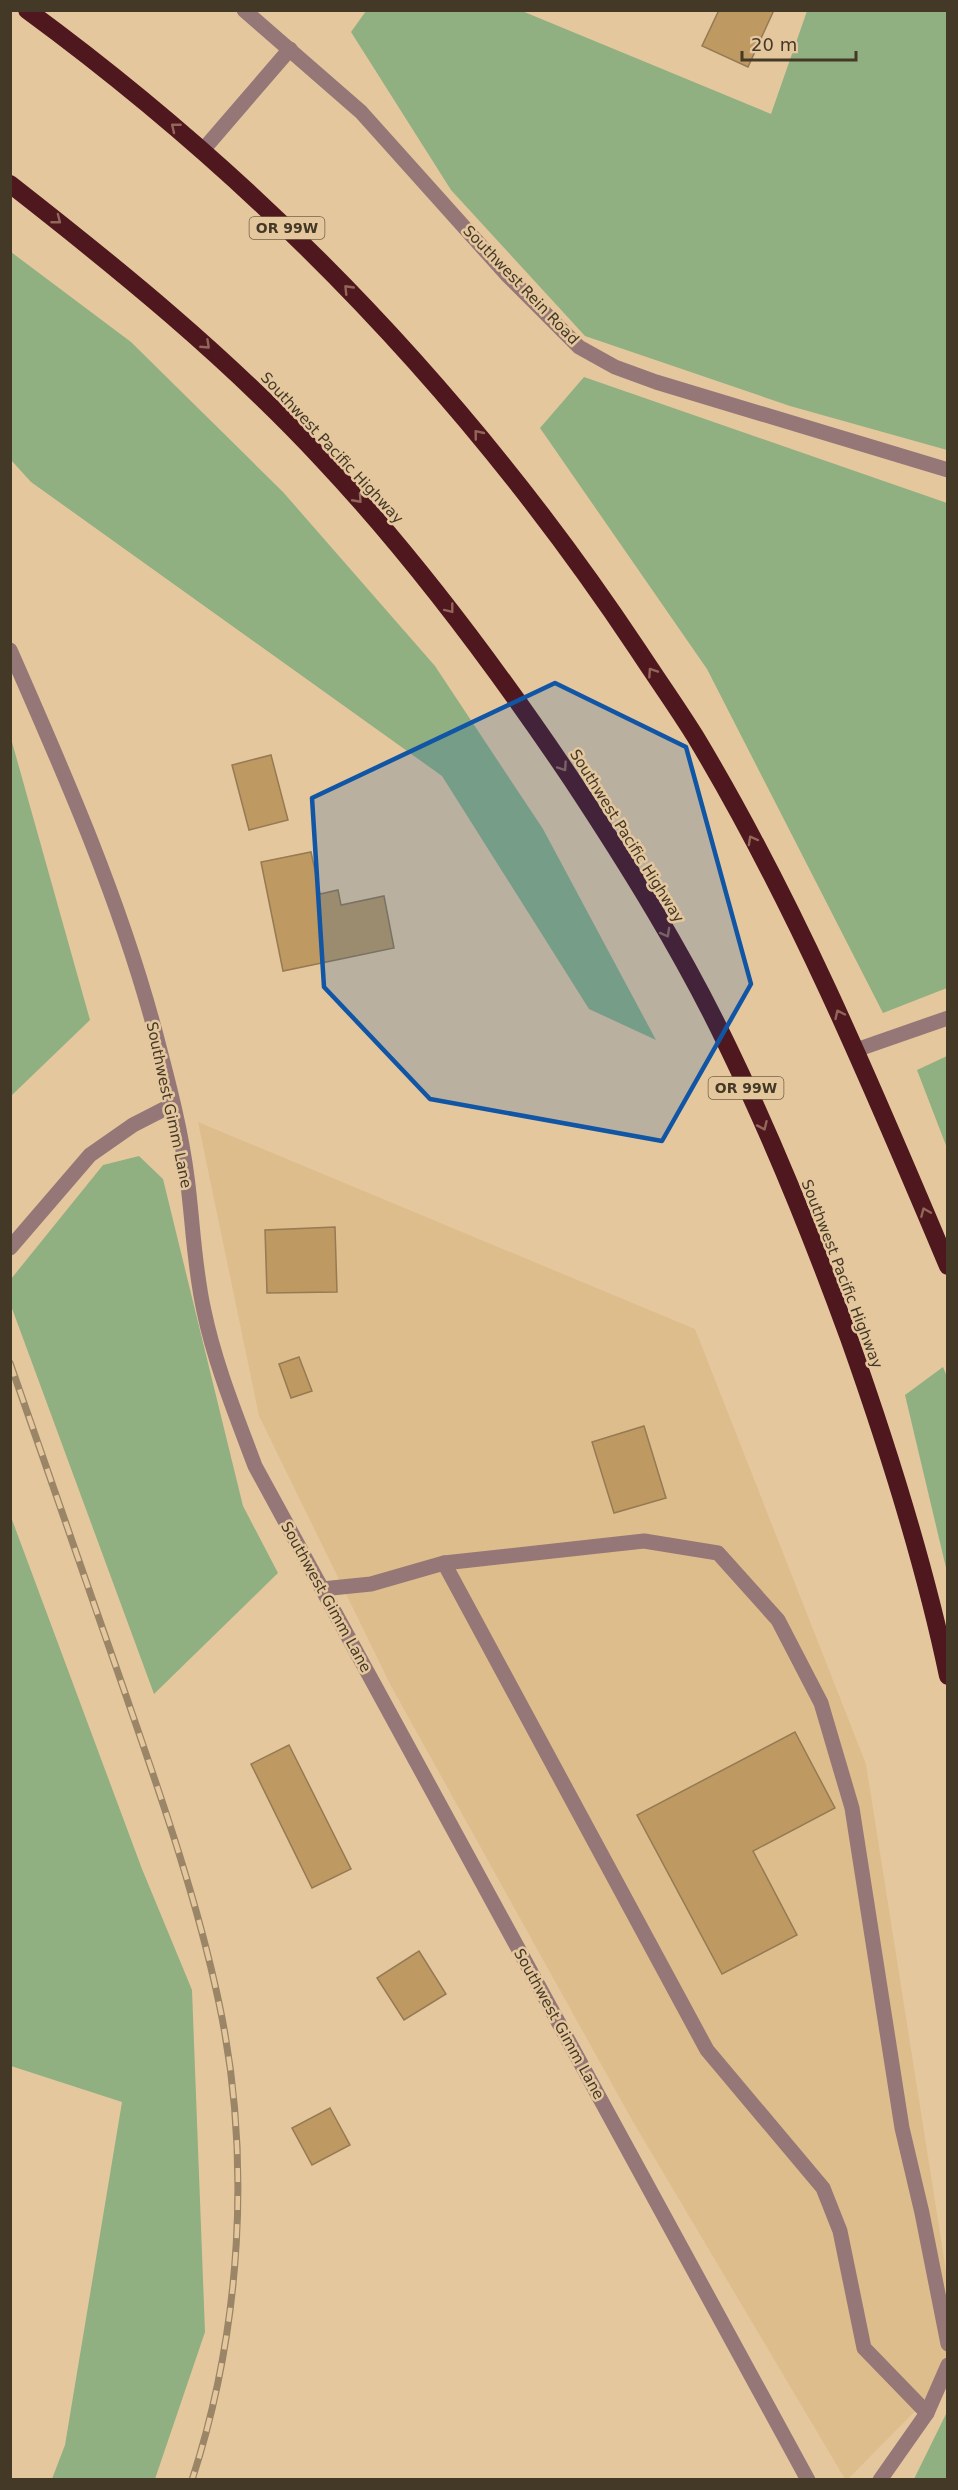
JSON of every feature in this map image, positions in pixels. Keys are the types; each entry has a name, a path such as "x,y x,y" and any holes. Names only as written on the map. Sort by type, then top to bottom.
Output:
{"highway":[{"name":"OR 99W","path":"27,10 203,150 326,266 420,366 515,479 581,565 694,735 764,861 856,1050 948,1266"},
{"name":"Southwest Pacific Highway","path":"10,184 155,299 252,387 322,459 413,563 503,677 621,856 693,980 728,1046 827,1278 901,1493 948,1676"}],"street":[{"name":"Southwest Rein Road","path":"244,10 361,112 508,276 579,347 615,367 656,382 948,470"},
{"path":"203,150 290,49"},
{"name":"Southwest Gimm Lane","path":"10,650 62,766 99,863 140,984 172,1105 187,1175 195,1263 204,1312 216,1356 255,1466 808,2480"},
{"path":"856,1050 948,1018"},
{"path":"10,1248 90,1155 133,1125 172,1105"},
{"path":"322,1589 371,1584 444,1563 644,1541 718,1553 778,1620 821,1703 852,1808 902,2128 922,2213 948,2344"},
{"path":"444,1563 707,2050 823,2188 840,2231 864,2348 927,2414"},
{"path":"880,2480 927,2414 948,2365"}],"highlighted area":[{"path":"555,683 686,747 751,984 662,1141 430,1099 324,987 312,798"}],"shaded area":[{"path":"198,1122 695,1329 866,1764 947,2277 947,2379 848,2479 845,2479 632,2120 391,1686 259,1416"}],"green space":[{"path":"366,11 522,11 771,114 807,11 947,11 947,450 790,406 585,336 451,190 351,32"},
{"path":"11,252 131,342 283,492 435,666 543,829 656,1040 589,1009 442,776 31,482 11,460"},
{"path":"584,377 947,503 947,988 883,1013 707,669 540,428"},
{"path":"10,735 90,1020 11,1096 10,1096"},
{"path":"947,1056 947,1148 917,1070"},
{"path":"139,1156 163,1179 243,1506 278,1573 154,1694 10,1303 11,1279 103,1165"},
{"path":"943,1367 948,1379 947,1572 905,1395"},
{"path":"11,1517 142,1869 192,1990 205,2332 155,2479 52,2479 65,2445 122,2102 11,2066"},
{"path":"947,2412 947,2479 914,2479"}],"building":[{"path":"719,10 774,10 748,67 702,46"},
{"path":"271,755 288,820 249,830 232,765"},
{"path":"311,852 320,894 338,890 341,905 384,896 394,948 283,971 261,862"},
{"path":"335,1227 337,1292 267,1293 265,1230"},
{"path":"299,1357 312,1391 291,1398 279,1364"},
{"path":"644,1426 666,1498 614,1513 592,1442"},
{"path":"795,1732 835,1808 753,1851 797,1935 722,1974 637,1815"},
{"path":"289,1745 351,1869 312,1888 251,1764"},
{"path":"419,1951 446,1994 404,2020 377,1978"},
{"path":"330,2108 350,2145 312,2165 292,2128"}],"railway":[{"path":"10,1363 176,1844 210,1963 229,2062 236,2122 238,2182 231,2304 222,2364 209,2423 192,2480"}]}
